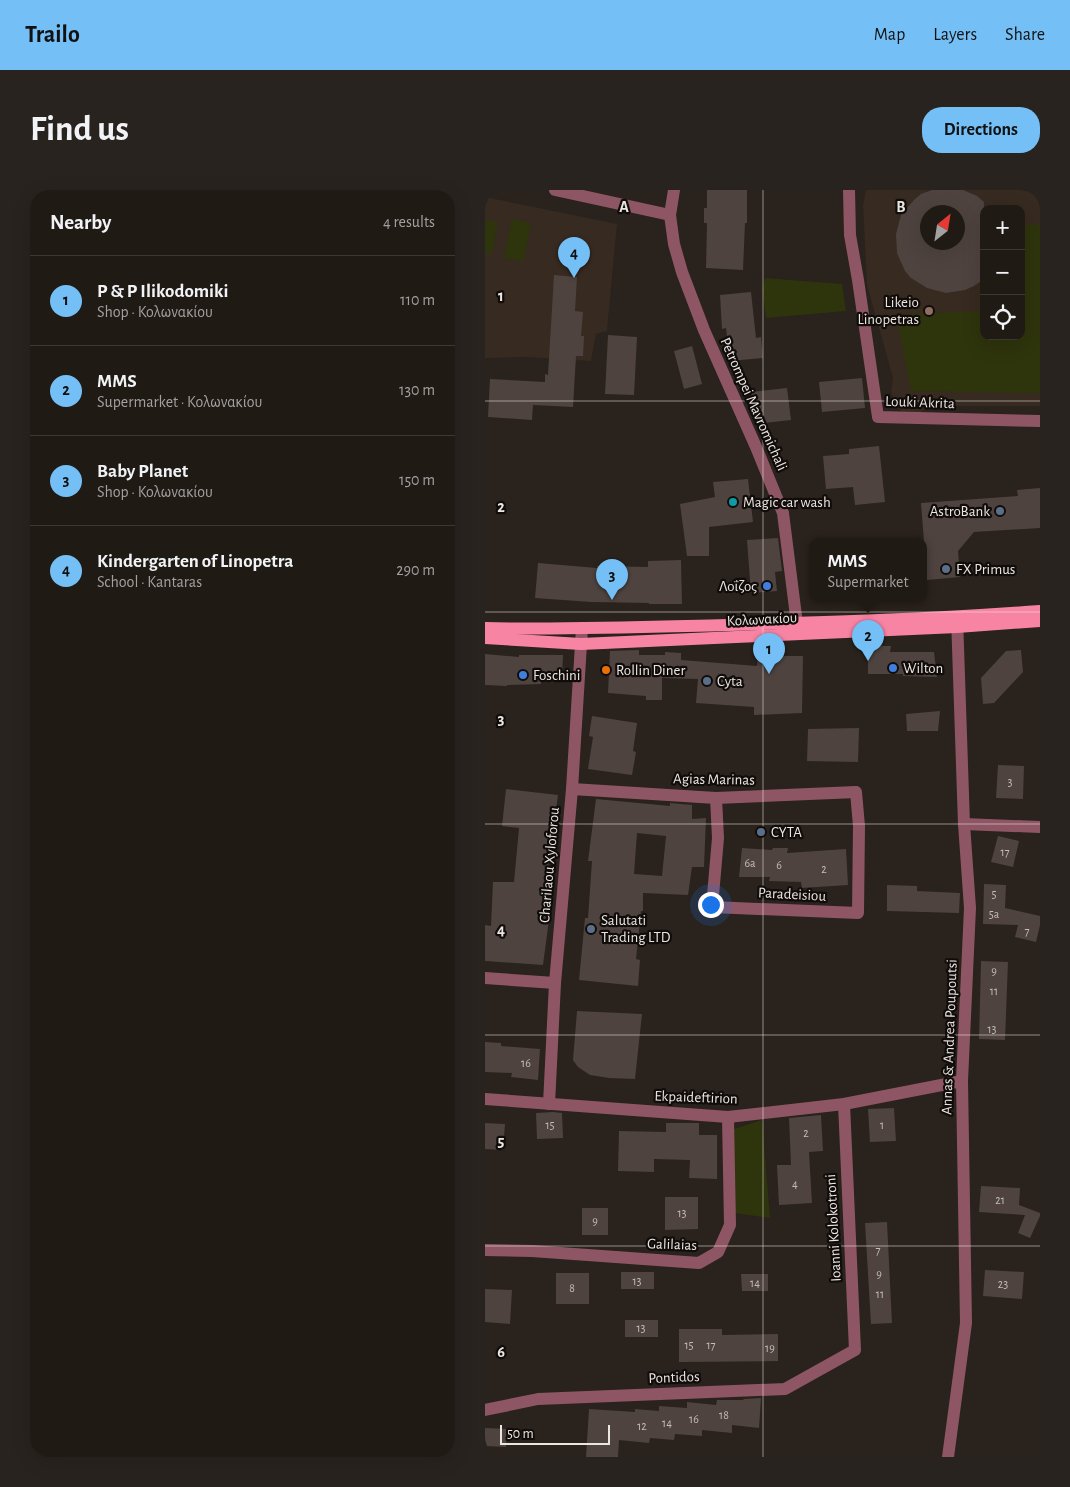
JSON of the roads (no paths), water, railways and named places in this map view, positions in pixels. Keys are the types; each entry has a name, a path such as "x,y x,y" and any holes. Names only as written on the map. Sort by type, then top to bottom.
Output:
{"main road":[{"name":"Κολωνακίου","path":"957,622 1040,611"},
{"name":"Κολωνακίου","path":"485,638 581,644 798,628 1040,621"},
{"name":"Κολωνακίου","path":"485,628 798,628"}],"street":[{"name":"Petrompei Mavromichali","path":"674,190 670,215 674,244 687,286 783,513 798,628"},
{"name":"Louki Akrita","path":"849,190 850,235 878,417 1040,421"},
{"path":"563,191 670,215"},
{"name":"Annas & Andrea Poupoutsi","path":"948,1457 966,1323 962,1081 970,908 964,824 957,622"},
{"name":"Charilaou Xyloforou","path":"549,1104 555,983 582,628"},
{"name":"Agias Marinas","path":"571,789 716,798 856,792"},
{"name":"Paradeisiou","path":"716,798 718,838 713,907 858,914 859,826 856,792"},
{"path":"964,824 1040,827"},
{"path":"485,978 555,983"},
{"name":"Ekpaideftirion","path":"485,1099 727,1117 844,1104 962,1081"},
{"name":"Ioanni Kolokotroni","path":"844,1104 855,1350"},
{"name":"Galilaias","path":"485,1250 533,1251 699,1263 719,1252 730,1226 727,1117"},
{"name":"Pontidos","path":"485,1410 538,1399 785,1389 855,1350"}],"place":[{"name":"Kindergarten of Linopetra","path":"574,278"},
{"name":"Likeio Linopetras","path":"929,311"},
{"name":"Magic car wash","path":"733,502"},
{"name":"AstroBank","path":"1000,511"},
{"name":"FX Primus","path":"946,569"},
{"name":"Λοΐζος","path":"767,586"},
{"name":"Baby Planet","path":"612,600"},
{"name":"MMS","path":"868,661"},
{"name":"Wilton","path":"893,668"},
{"name":"Rollin Diner","path":"606,670"},
{"name":"P & P Ilikodomiki","path":"769,674"},
{"name":"Foschini","path":"523,675"},
{"name":"Cyta","path":"707,681"},
{"name":"CYTA","path":"761,832"},
{"name":"Salutati Trading LTD","path":"591,929"}]}
